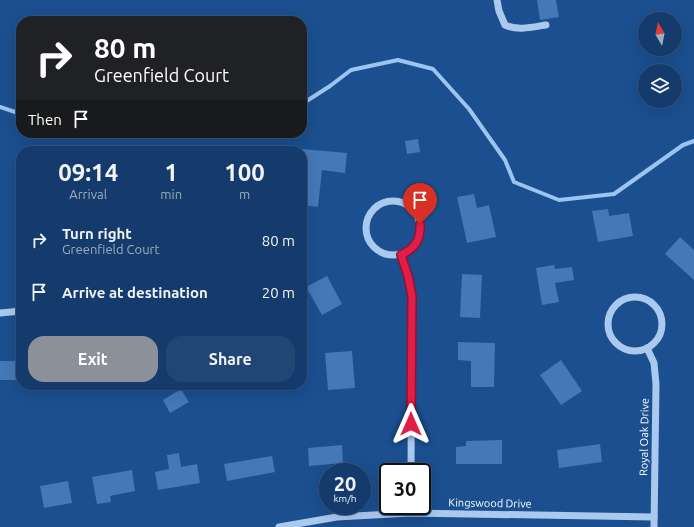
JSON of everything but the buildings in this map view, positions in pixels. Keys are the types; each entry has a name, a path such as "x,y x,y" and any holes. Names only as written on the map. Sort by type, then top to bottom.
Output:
{"street":[{"path":"497,0 499,11 505,25 511,28 546,25"},
{"path":"391,201 406,204 413,209 420,224 418,239 414,246 401,255 386,255 379,252 368,241 366,234 368,219 371,212 383,203 391,201"},
{"path":"401,255 408,276 412,296 411,463"},
{"path":"630,297 638,297 652,302 658,308 661,315 662,330 659,338 654,344 647,348 632,351 618,345 613,339 608,325 612,310 616,304 630,297"},
{"path":"0,313 16,312"},
{"name":"Royal Oak Drive","path":"647,348 654,363 656,384 654,527"},
{"name":"Kingswood Drive","path":"431,511 654,517"},
{"name":"Kingswood Drive","path":"279,527 337,517 379,513"}],"waterway":[{"path":"307,101 351,70 398,60 433,69 469,109 505,160 514,182 559,200 614,194 683,145 694,141"},
{"path":"0,107 16,112"}],"route":[{"path":"411,424 412,296 408,276 401,255 414,246 418,239 420,224"}]}
